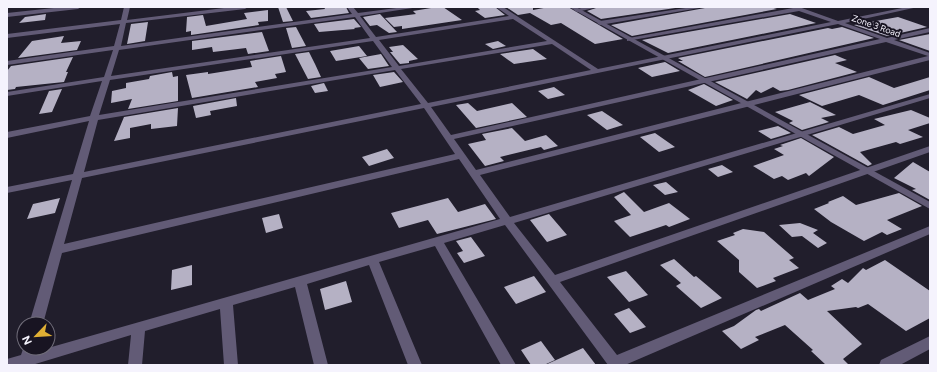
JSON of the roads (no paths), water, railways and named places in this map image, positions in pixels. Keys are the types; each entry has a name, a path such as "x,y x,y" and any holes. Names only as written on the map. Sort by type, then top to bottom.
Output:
{"street":[{"path":"7,15 78,7"},
{"path":"38,316 94,118 117,47 122,22 127,7"},
{"path":"7,36 245,7"},
{"path":"350,7 426,106 507,221 615,364 930,230"},
{"path":"7,62 416,7"},
{"path":"499,7 598,72"},
{"path":"574,8 595,7"},
{"path":"600,23 702,7"},
{"path":"7,190 915,7"},
{"path":"574,8 629,40 930,206"},
{"path":"629,40 796,8"},
{"name":"Zone 3 Road","path":"796,8 930,55"},
{"path":"7,94 106,78 376,40 513,17"},
{"path":"448,138 930,30"},
{"path":"7,134 94,118 398,69 554,42"},
{"path":"474,174 930,58"},
{"path":"8,365 27,358 507,221 930,96"},
{"path":"553,280 865,170 930,149"},
{"path":"57,250 461,156"},
{"path":"438,240 509,365"},
{"path":"372,260 415,365"},
{"path":"300,281 321,365"},
{"path":"226,302 231,365"},
{"path":"135,365 139,327"},
{"path":"886,365 930,342"}]}
